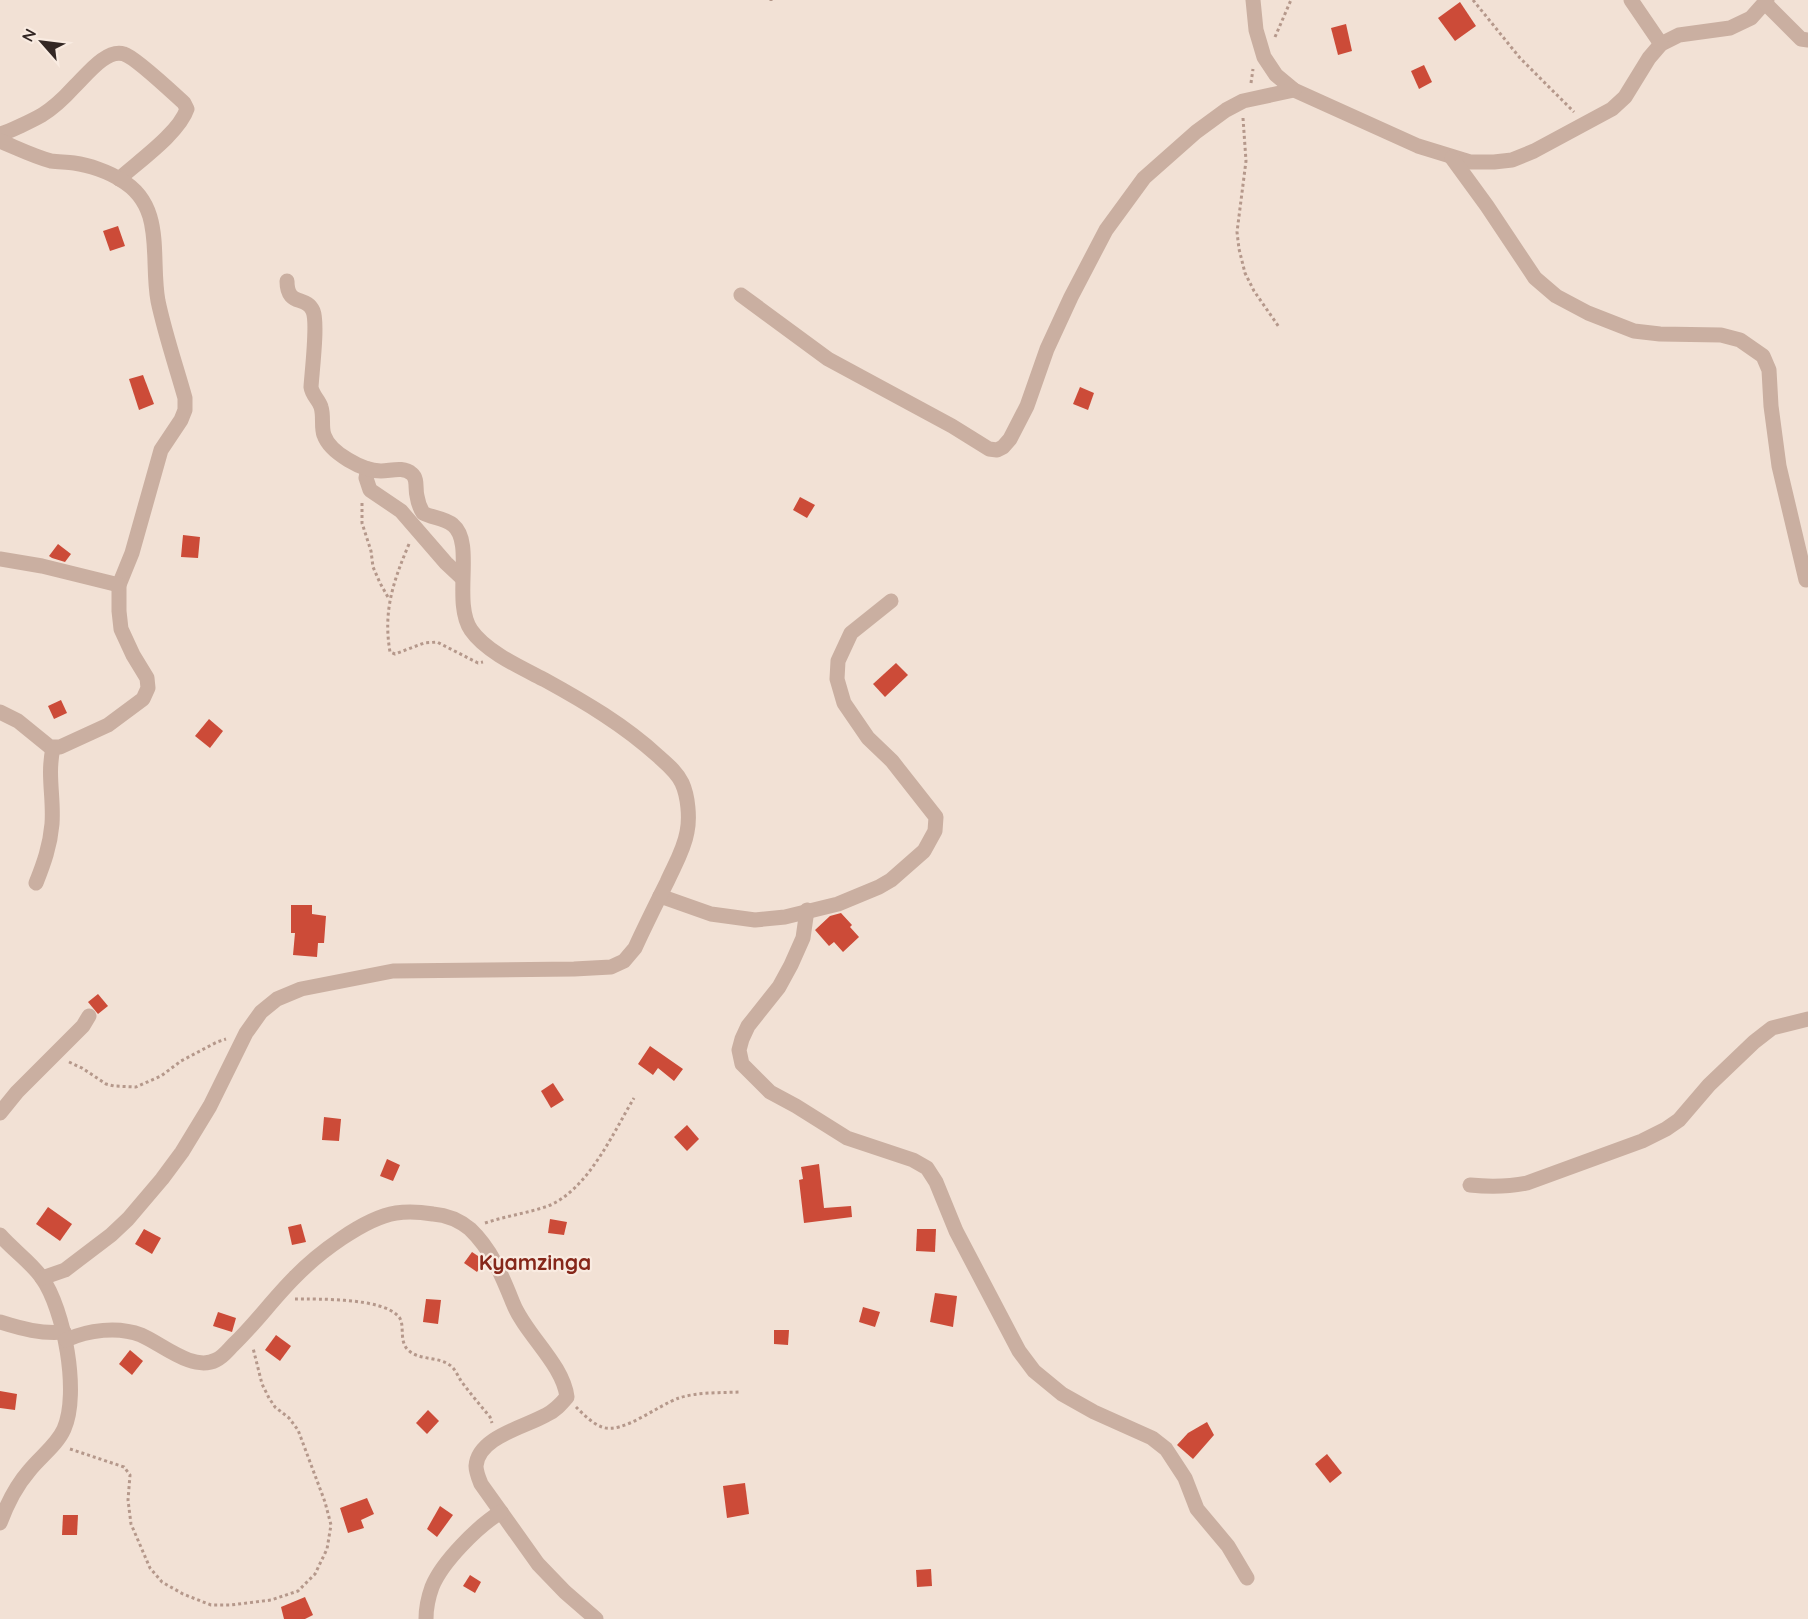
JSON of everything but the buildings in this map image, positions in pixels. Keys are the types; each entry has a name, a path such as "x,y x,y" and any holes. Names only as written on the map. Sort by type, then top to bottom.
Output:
{"street":[{"path":"1253,0 1256,30 1264,57 1276,75 1294,90 1418,146 1470,162 1512,160 1534,151 1612,109 1625,97 1648,58 1661,44 1680,35 1730,28 1751,18 1766,2 1801,39 1808,40"},
{"path":"1631,0 1661,44"},
{"path":"0,134 40,116 99,62 112,53 121,52 138,63 187,108 178,126 120,179"},
{"path":"741,295 828,359 952,426 989,449 997,450 1010,439 1027,406 1047,349 1106,230 1144,178 1196,132 1226,110 1243,101 1294,90"},
{"path":"0,141 32,155 54,161 76,163 120,179 136,189 148,209 156,251 158,299 185,398 185,410 161,450 132,553 119,585 121,629 147,678 147,694 108,725 53,748 18,721 0,712"},
{"path":"1452,158 1535,278 1556,296 1588,314 1634,330 1660,334 1721,335 1740,340 1763,356 1769,370 1779,466 1806,580"},
{"path":"42,1278 65,1270 111,1235 162,1179 182,1152 210,1106 246,1033 261,1012 277,999 301,989 393,971 611,967 624,961 635,948 680,855 688,831 687,802 682,783 672,769 638,738 582,700 498,654 470,629 462,600 463,551 458,531 452,524 423,513 416,495 416,479 413,475 401,469 382,471 368,469 334,451 327,442 323,433 321,406 311,387 314,352 312,309 292,298 287,281"},
{"path":"368,469 366,478 370,490 400,511 462,578"},
{"path":"0,559 42,566 119,585"},
{"path":"660,896 711,914 755,920 785,917 838,904 879,887 891,880 924,851 936,831 936,817 892,761 868,738 844,703 837,679 838,661 850,633 891,601"},
{"path":"36,883 48,855 52,822 49,774 53,748"},
{"path":"807,910 803,938 791,966 779,987 748,1026 742,1040 739,1050 742,1064 770,1092 847,1137 913,1160 927,1168 936,1182 956,1231 1019,1351 1034,1371 1062,1394 1094,1412 1152,1438 1166,1449 1185,1478 1197,1509 1228,1546 1247,1578"},
{"path":"0,1113 17,1092 83,1026 90,1016"},
{"path":"1470,1185 1494,1188 1527,1183 1642,1141 1679,1120 1709,1085 1772,1028 1808,1019"},
{"path":"0,1322 25,1330 65,1336 106,1330 140,1335 184,1358 207,1363 223,1355 292,1279 311,1262 373,1220 397,1212 422,1212 444,1215 458,1221 470,1229 491,1254 519,1317 553,1365 566,1388 567,1397 559,1407 545,1416 497,1438 483,1449 477,1459 476,1469 481,1484 538,1564 596,1619"},
{"path":"0,1235 42,1278 60,1316 65,1336 70,1406 64,1429 54,1444 27,1473 9,1501 0,1523"},
{"path":"426,1619 426,1604 439,1576 466,1540 501,1512"}],"path":[{"path":"1264,57 1281,26 1291,0"},
{"path":"1473,0 1520,58 1586,123"},
{"path":"1243,101 1246,161 1237,232 1239,249 1245,273 1254,291 1279,327"},
{"path":"368,485 361,505 362,523 371,551 373,567 390,600"},
{"path":"416,530 394,579 388,624 392,654 424,643 436,642 478,663 498,654"},
{"path":"53,1056 82,1068 106,1084 136,1087 161,1076 217,1042 246,1033"},
{"path":"470,1229 500,1218 549,1205 566,1195 585,1178 634,1098"},
{"path":"275,1300 340,1300 369,1304 393,1312 401,1320 406,1348 419,1356 441,1360 452,1366 490,1417 497,1438"},
{"path":"54,1444 124,1467 130,1475 128,1500 131,1524 150,1568 162,1582 183,1594 211,1605 271,1600 298,1591 315,1574 327,1549 331,1525 326,1502 298,1430 269,1398 262,1384 253,1346 245,1333"},
{"path":"567,1397 597,1425 614,1429 679,1398 739,1392"}],"district":[{"name":"Kyamzinga","path":"535,1262"}]}
